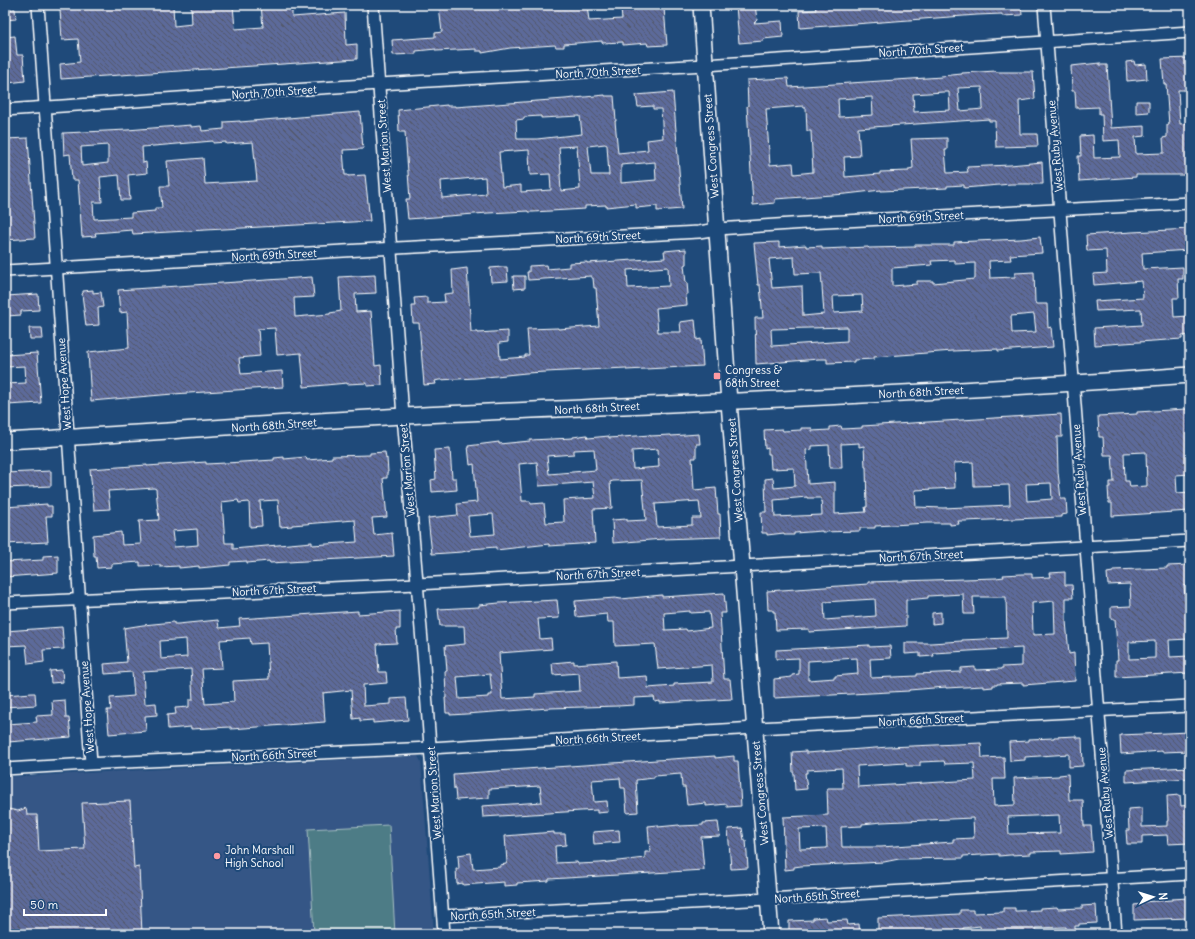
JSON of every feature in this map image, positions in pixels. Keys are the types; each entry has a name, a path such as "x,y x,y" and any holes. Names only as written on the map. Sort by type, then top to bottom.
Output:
{"street":[{"name":"West Hope Avenue","path":"38,5 91,764"},
{"name":"West Marion Street","path":"373,5 402,416 417,584 444,934"},
{"name":"West Congress Street","path":"701,5 729,402 771,934"},
{"name":"West Ruby Avenue","path":"1044,5 1116,934"},
{"name":"North 70th Street","path":"5,110 379,84 705,65 1190,32"},
{"name":"North 69th Street","path":"5,270 699,232 806,223 1190,203"},
{"name":"North 68th Street","path":"5,441 402,416 729,402 1073,384 1190,375"},
{"name":"North 67th Street","path":"5,603 417,584 1190,541"},
{"name":"North 66th Street","path":"5,769 430,748 755,728 1190,706"},
{"name":"North 65th Street","path":"443,916 768,899 1190,874"}],"shaded area":[{"name":"John Marshall High School","path":"418,756 421,762 434,934 5,934 5,777"}],"green space":[{"path":"389,825 395,934 314,934 308,829"}],"building":[{"path":"173,5 174,26 192,24 191,5 233,5 235,29 263,27 261,5 292,5 292,17 345,13 346,45 357,44 357,59 61,79 60,64 80,62 78,39 62,40 60,9 81,8 81,6"},
{"path":"467,5 587,5 589,21 622,19 621,10 664,8 667,45 648,46 647,43 623,45 623,42 602,43 602,41 564,44 564,47 556,47 555,45 510,48 482,53 482,51 476,51 476,49 436,51 436,49 416,51 416,54 393,55 392,40 435,37 435,33 442,32 439,7"},
{"path":"736,5 755,5 757,20 754,23 782,21 783,37 763,39 763,41 739,43"},
{"path":"815,5 1021,5 1022,15 977,15 800,28 799,11 816,10"},
{"path":"15,9 16,19 5,20 5,10"},
{"path":"15,36 17,55 23,55 25,81 8,83 5,37"},
{"path":"1190,58 1189,90 1178,90 1180,124 1190,123 1190,175 1136,175 1136,177 1079,181 1078,156 1081,156 1080,136 1093,135 1094,158 1120,157 1119,140 1103,141 1102,114 1099,114 1099,107 1076,108 1075,91 1072,91 1071,66 1100,63 1100,65 1107,65 1111,128 1145,126 1145,136 1135,137 1136,154 1164,153 1163,138 1167,137 1167,125 1169,125 1166,84 1164,84 1162,59"},
{"path":"1134,61 1135,65 1146,64 1147,79 1127,81 1126,62"},
{"path":"996,71 1033,72 1035,99 1019,101 1020,134 1037,134 1038,146 996,147 995,121 989,121 989,119 858,128 860,156 844,157 845,177 880,174 880,172 909,171 909,169 913,168 911,139 947,138 947,150 945,150 947,173 968,172 967,167 1042,162 1043,184 1011,184 964,188 964,185 947,186 947,188 881,190 775,199 775,203 753,205 747,106 747,80 788,78 789,87 942,77 941,76","holes":["982,87 983,109 960,111 958,88","949,92 950,110 914,112 913,94","872,97 873,115 839,117 838,99","803,106 806,108 807,131 811,131 813,172 794,174 793,163 770,165 766,109"]},
{"path":"673,92 682,209 657,211 657,206 636,208 636,204 606,207 606,205 585,206 585,209 488,213 408,219 406,199 410,199 405,132 399,132 398,110 447,105 455,107 605,95 614,96 618,153 648,150 647,140 663,138 661,109 653,109 653,106 638,107 636,95","holes":["541,116 541,118 580,116 582,134 537,139 517,139 516,120 524,119 524,117","605,144 607,145 609,175 591,175 588,146","577,146 580,189 561,191 559,147","529,150 530,175 550,174 551,190 521,192 521,185 502,187 499,152","655,162 656,180 621,183 621,165","485,177 486,194 442,198 441,181"]},
{"path":"1136,101 1149,101 1149,112 1136,113"},
{"path":"360,112 363,149 343,150 345,175 365,175 370,221 133,234 132,230 95,233 96,236 82,237 78,180 72,180 70,154 64,155 63,133 191,125 191,127 201,126 202,131 224,129 224,122","holes":["213,141 213,143 226,142 226,144 253,142 257,181 205,184 203,158 167,161 169,186 160,186 162,208 155,208 155,211 131,213 131,217 94,219 93,202 102,202 100,177 119,175 121,200 130,200 128,175 147,173 146,162 143,163 142,147","108,145 108,163 82,166 81,147"]},
{"path":"28,138 35,238 5,240 5,139"},
{"path":"1190,229 1190,250 1142,253 1143,269 1183,267 1183,279 1178,279 1179,298 1173,298 1174,317 1188,316 1189,335 1182,336 1182,339 1095,345 1094,328 1142,325 1141,309 1096,311 1095,301 1143,298 1142,281 1094,285 1093,274 1107,273 1106,250 1087,251 1086,235"},
{"path":"1040,237 1042,253 1010,255 1011,260 989,261 990,278 1015,277 1015,273 1034,272 1035,302 1036,304 1047,304 1048,328 1051,327 1053,347 998,351 998,349 953,351 874,357 874,359 854,360 854,362 827,363 827,359 819,359 756,364 755,318 763,318 754,243 779,242 779,247 806,245 806,247 822,246 822,249 915,247 915,245 954,245 954,242","holes":["794,257 795,274 821,273 824,314 803,316 802,286 772,288 769,259","955,260 955,264 975,263 975,279 933,283 933,281 917,281 917,284 892,286 892,268 932,265 931,261","862,295 863,311 834,313 833,296","1034,314 1036,332 1012,333 1011,316","847,327 847,341 772,346 771,330"]},
{"path":"686,249 686,264 684,265 688,294 686,294 687,305 656,308 658,332 681,332 680,322 695,320 697,340 701,339 703,366 526,373 439,380 435,381 436,384 424,385 419,323 413,323 412,306 415,306 414,298 427,297 427,303 445,302 444,294 453,293 452,270 467,268 471,332 508,331 508,342 499,343 500,359 525,357 525,355 529,355 527,329 558,329 599,326 596,288 594,288 593,278 591,278 591,276 528,280 527,272 529,272 529,266 546,265 547,269 569,267 569,263 665,258 664,251","holes":["668,267 669,286 628,288 627,270"]},
{"path":"507,267 508,281 491,282 490,268"},
{"path":"375,275 376,293 355,294 356,312 371,311 375,366 381,365 382,385 367,386 367,383 347,383 304,387 301,353 277,355 275,328 258,329 260,356 239,358 241,374 282,371 283,387 91,401 88,352 129,348 127,312 120,313 118,290 312,277 314,297 294,298 295,317 330,314 341,311 339,277"},
{"path":"513,276 525,276 525,288 514,289"},
{"path":"93,290 93,293 101,292 103,307 98,308 99,325 86,326 82,294 83,291"},
{"path":"38,294 39,310 21,311 21,315 7,316 6,296"},
{"path":"29,328 42,328 43,339 30,339"},
{"path":"37,353 41,403 7,405 5,384 26,383 25,366 6,367 5,355"},
{"path":"1190,410 1190,474 1176,475 1177,493 1190,492 1190,511 1112,516 1112,503 1109,503 1108,487 1110,487 1110,482 1114,482 1112,455 1104,455 1103,437 1099,437 1098,416 1137,414 1137,412","holes":["1146,452 1147,486 1130,487 1129,481 1125,481 1124,453"]},
{"path":"1061,414 1062,437 1057,437 1058,472 1061,499 1066,499 1067,514 1061,515 1061,517 958,521 959,524 950,525 950,523 927,523 875,526 875,528 860,528 860,531 822,531 794,533 794,535 784,535 784,533 767,535 767,533 762,533 761,512 766,512 765,479 773,478 774,488 795,486 794,468 771,469 770,454 768,454 768,448 765,449 764,430 782,429 783,431 812,428 812,431 830,430 830,427 841,426 842,429 862,428 862,426","holes":["859,443 859,447 864,446 866,467 866,512 835,514 835,482 808,484 806,450 812,449 812,446 829,445 830,468 842,468 841,444","973,462 974,486 1009,485 1010,505 943,508 916,507 915,490 955,488 954,463","1051,483 1052,499 1027,501 1026,484","807,497 821,498 822,515 775,517 774,500"]},
{"path":"699,434 700,444 696,444 696,458 692,458 694,490 716,488 718,514 720,514 721,537 663,539 613,543 612,520 646,520 642,480 613,481 610,482 612,508 593,509 595,543 549,546 549,544 496,550 496,547 471,549 462,552 432,554 428,518 458,515 457,504 477,502 474,464 470,465 468,446 499,442 499,444 530,440 573,438 587,435 588,438 650,435 671,436","holes":["594,449 596,470 549,474 547,456 574,454 574,450","658,449 659,467 633,469 632,451","537,462 539,486 593,482 595,498 563,500 564,522 546,523 544,503 531,504 530,501 522,501 519,464","699,501 701,518 692,518 692,525 657,527 655,504","493,514 495,534 470,536 468,516"]},
{"path":"450,449 452,478 456,478 457,490 432,492 431,480 436,479 434,450"},
{"path":"385,452 386,459 387,458 387,478 383,478 387,517 372,518 374,535 392,533 394,556 270,563 269,561 247,563 247,561 230,562 230,565 199,568 199,566 179,568 179,566 160,567 160,565 140,566 140,562 112,564 112,567 97,568 96,556 94,556 93,535 121,532 122,545 141,544 139,521 159,520 156,489 154,488 108,491 110,509 94,510 90,469 206,462 206,464 226,463 274,460 274,458 284,457 284,459 306,457 307,460 332,458 332,456 370,455 370,453","holes":["238,500 239,503 249,502 250,527 262,526 260,501 278,500 280,527 355,520 357,542 312,545 312,542 233,549 233,543 225,543 222,502","197,529 198,545 174,547 172,531"]},
{"path":"51,471 51,486 5,488 5,473"},
{"path":"47,504 47,506 52,506 52,516 46,516 48,542 5,544 5,507"},
{"path":"58,555 58,573 5,577 5,562 43,560 43,556"},
{"path":"1190,565 1190,585 1184,586 1189,639 1169,640 1170,657 1189,656 1190,673 1116,677 1116,660 1118,660 1115,619 1111,619 1111,607 1131,606 1130,584 1108,585 1107,573 1113,572 1113,570 1167,568 1167,566","holes":["1155,641 1155,658 1129,659 1129,642"]},
{"path":"1065,572 1065,585 1072,585 1073,598 1066,598 1066,621 1069,654 1074,653 1075,681 1023,685 1023,683 997,684 993,685 993,687 983,688 983,686 946,687 909,691 774,698 774,679 792,677 792,675 799,674 799,658 776,659 776,650 869,645 869,647 890,646 891,658 870,659 871,678 961,672 961,668 975,667 975,670 1002,669 1002,667 1022,666 1022,648 933,653 934,656 920,657 920,653 905,654 905,643 931,643 1007,638 1006,597 973,597 974,614 964,614 963,594 928,596 928,598 906,600 906,626 809,632 809,629 776,630 775,612 773,612 773,610 768,610 767,591 868,584 868,582 996,578 1004,577 1003,575 1022,574 1032,574 1032,578 1051,577 1050,573","holes":["875,599 876,616 825,620 824,602","1054,601 1055,634 1033,635 1032,603","857,658 858,674 835,676 835,678 808,680 808,661"]},
{"path":"724,593 726,613 720,613 724,679 730,679 732,699 660,703 660,701 655,702 654,697 634,698 634,705 549,708 450,715 450,713 446,713 445,671 447,671 445,646 465,644 464,626 440,626 438,609 479,607 479,605 499,603 557,600 559,618 538,619 540,639 551,638 552,649 499,653 502,699 535,697 535,694 580,691 579,673 553,675 552,663 574,661 574,664 616,661 617,678 647,676 648,688 674,686 674,684 713,682 712,665 658,669 655,644 615,646 614,622 608,622 607,614 576,617 575,601 662,595 662,597","holes":["690,611 690,613 709,612 711,628 687,631 686,629 665,630 664,613","490,674 492,695 488,695 488,697 459,699 457,677"]},
{"path":"358,611 358,614 400,611 400,629 396,629 397,643 377,644 379,672 386,672 387,683 363,685 364,706 391,704 391,699 406,698 408,720 373,723 373,720 360,721 360,718 353,719 351,690 323,693 325,722 231,729 231,727 191,729 191,727 168,729 167,715 176,714 175,708 189,707 189,700 193,700 191,669 143,672 145,704 156,703 157,715 145,716 146,731 109,734 107,710 111,710 110,698 134,696 132,672 105,674 104,664 127,662 124,628 174,622 174,624 178,624 218,620 219,628 240,626 239,619","holes":["250,638 251,644 267,643 269,679 233,681 234,702 205,704 202,669 222,668 220,640","186,639 187,657 161,659 160,641"]},
{"path":"941,612 941,623 932,624 932,613"},
{"path":"62,627 64,649 43,650 44,662 28,664 26,645 5,646 5,631"},
{"path":"62,670 63,682 51,683 50,671"},
{"path":"35,693 36,705 5,707 5,695"},
{"path":"65,700 66,718 69,718 71,737 8,742 6,724 37,722 36,716 53,715 52,701"},
{"path":"1190,732 1190,751 1162,751 1121,754 1120,735"},
{"path":"1076,736 1076,738 1082,738 1083,766 1069,767 1069,754 1025,757 1025,760 1010,761 1009,742 1029,741 1029,739"},
{"path":"981,743 982,758 1004,757 1005,779 993,779 994,806 1015,805 1014,778 1059,776 1068,774 1069,800 1083,800 1084,826 1091,826 1093,852 1061,854 1061,851 1031,852 1031,854 999,856 999,854 963,856 963,858 899,859 884,862 801,866 794,867 794,869 785,870 783,817 828,815 827,788 843,788 842,768 807,770 807,773 805,773 807,789 795,790 792,752 806,751 806,753 889,747","holes":["944,761 945,764 974,763 975,780 858,787 857,766 906,763 906,766 920,766 920,762","1059,815 1060,833 1009,834 1008,817","973,818 974,838 953,839 953,842 881,847 842,847 841,827 862,826 862,824","826,828 827,848 800,849 799,829"]},
{"path":"715,756 715,758 734,756 734,761 738,761 741,806 727,807 727,804 706,806 706,803 687,805 685,787 682,787 681,774 654,776 654,778 636,780 638,812 627,813 625,788 621,788 620,778 592,780 594,802 607,801 608,812 597,813 597,810 483,817 482,806 542,802 540,786 489,789 489,798 456,800 454,789 453,774"},
{"path":"1190,767 1190,778 1126,782 1126,770"},
{"path":"1180,795 1181,806 1190,805 1190,843 1168,844 1167,835 1142,836 1142,844 1127,844 1126,830 1129,830 1128,809 1142,808 1142,827 1167,826 1167,796"},
{"path":"130,801 134,868 139,867 142,934 5,934 5,816 7,816 8,809 18,811 26,808 27,815 37,815 39,851 85,849 82,803"},
{"path":"718,822 720,836 701,837 704,870 549,879 549,881 517,883 517,885 504,886 504,882 463,885 463,883 457,884 456,869 459,869 458,855 471,853 473,869 500,867 500,865 506,864 505,836 554,832 554,834 565,834 566,845 555,846 556,863 600,863 645,858 645,852 650,852 648,826 703,825 703,823"},
{"path":"742,828 744,840 746,840 748,868 731,869 728,829"},
{"path":"619,830 620,842 594,844 593,832"},
{"path":"1188,898 1189,918 1134,920 1134,905 1142,904 1142,902"},
{"path":"1096,905 1097,923 1079,924 1079,926 1075,926 1075,931 1066,932 1066,927 1035,928 1035,934 1004,934 1004,931 981,933 980,926 963,928 963,930 932,932 932,934 878,934 878,918 960,914 960,910 973,910 973,913 1003,912 1003,908 1015,908 1015,911 1017,911 1040,910 1040,908 1057,907 1058,909 1082,908 1082,906"},
{"path":"826,917 827,921 847,920 848,925 859,924 860,934 789,934 789,921 813,920 813,918"}],"place":[{"name":"Congress & 68th Street","path":"717,376"},
{"name":"John Marshall High School","path":"217,856"}]}
